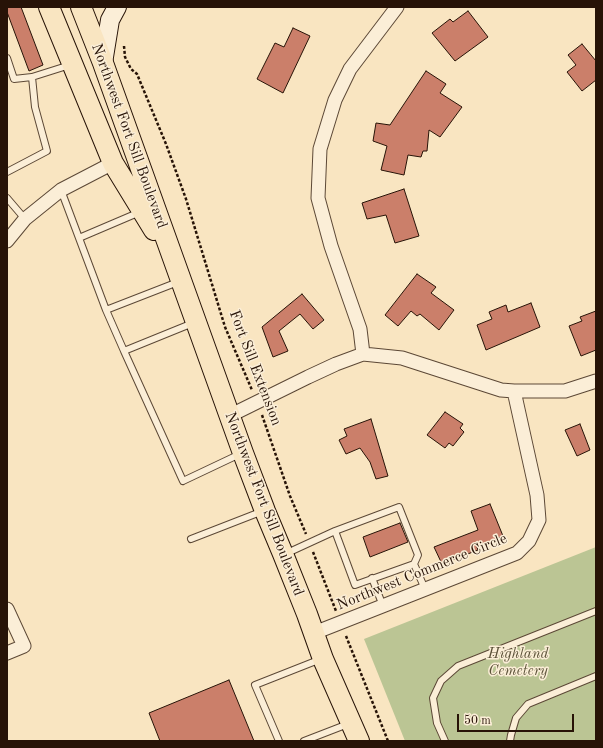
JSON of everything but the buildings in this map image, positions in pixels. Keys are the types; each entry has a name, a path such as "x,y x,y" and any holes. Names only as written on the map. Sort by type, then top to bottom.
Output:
{"main road":[{"name":"Northwest Fort Sill Boulevard","path":"49,7 113,163 179,273"},
{"name":"Northwest Fort Sill Boulevard","path":"81,7 103,63 264,511 284,554 323,659 358,741"}],"street":[{"path":"103,63 110,20 117,7"},
{"path":"363,354 360,329 331,246 318,198 320,149 335,100 350,69 397,7"},
{"path":"7,241 25,219 61,190 113,163"},
{"path":"229,416 336,364 363,354 402,358 501,390 565,391 596,382"},
{"name":"Northwest Commerce Circle","path":"314,633 517,553 529,541 539,520 537,494 514,391"},
{"path":"7,608 24,646 7,653"}],"lane":[{"path":"7,58 14,79 32,77 72,64"},
{"path":"7,172 47,151 35,107 32,77"},
{"path":"61,190 106,310 183,481 243,453"},
{"path":"7,198 25,219"},
{"path":"79,238 143,211"},
{"path":"106,310 179,273"},
{"path":"124,351 196,322"},
{"path":"284,554 335,531 399,506 418,555 414,564 355,585 335,531"},
{"path":"191,539 264,511"},
{"path":"414,564 425,589"},
{"path":"372,578 383,606"},
{"path":"445,741 437,723 432,698 441,681 458,666 596,611"},
{"path":"279,741 255,685 323,659"},
{"path":"510,741 516,718 528,704 596,676"},
{"path":"304,741 351,722"}],"path":[{"name":"Fort Sill Extension","path":"123,44 131,69 138,74 186,199 225,327 257,402 290,496 388,741"}],"green space":[{"name":"Highland Cemetery","path":"596,547 596,741 405,741 364,639"}]}
